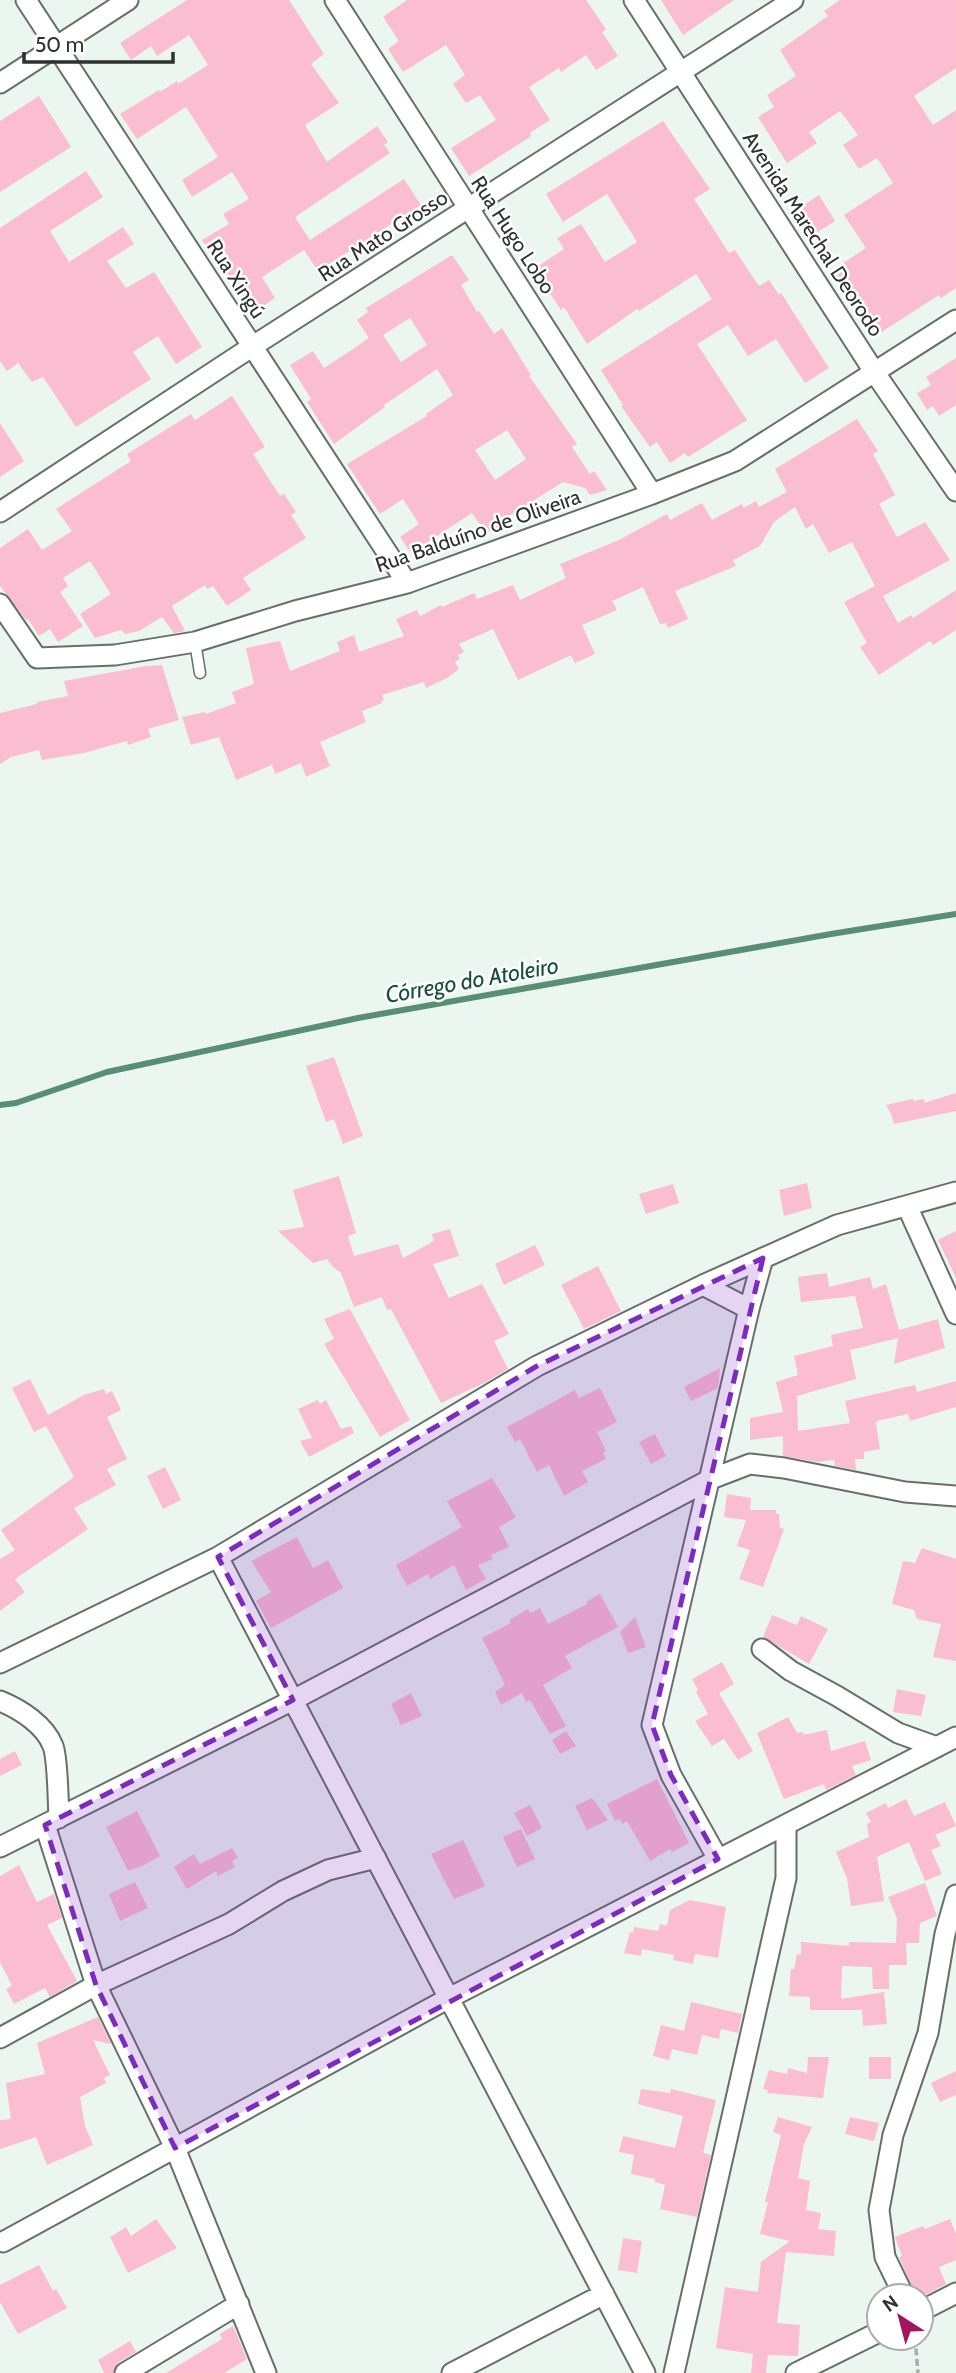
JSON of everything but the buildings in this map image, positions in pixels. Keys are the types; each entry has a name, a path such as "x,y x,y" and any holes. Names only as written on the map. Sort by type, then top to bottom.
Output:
{"street":[{"name":"Rua Xingú","path":"26,0 407,583"},
{"path":"0,83 128,0"},
{"name":"Rua Hugo Lobo","path":"335,0 652,494"},
{"name":"Avenida Marechal Deorodo","path":"634,0 875,373 956,491"},
{"name":"Rua Mato Grosso","path":"0,512 253,346 793,0"},
{"name":"Rua Balduíno de Oliveira","path":"0,604 37,658 115,655 195,642 295,611 407,583 735,461 956,320"},
{"path":"0,1662 218,1556 537,1366 703,1285 837,1225 956,1192"},
{"path":"907,1206 956,1314"},
{"path":"718,1859 671,1774 652,1725 763,1258"},
{"path":"703,1285 749,1308"},
{"path":"0,1847 293,1700 711,1479 750,1464 784,1468 905,1492 956,1496"},
{"path":"218,1556 645,2373"},
{"path":"762,1649 791,1671 898,1733 937,1747"},
{"path":"0,1701 12,1705 37,1723 53,1746 52,1822 96,1985 175,2148 266,2373"},
{"path":"3,2242 449,1998 956,1737"},
{"path":"674,2373 786,1878 786,1825"},
{"path":"0,2038 96,1985 229,1924 283,1891 328,1870 376,1858"},
{"path":"897,2282 885,2257 879,2210 893,2135 928,2033 945,1934 956,1895"},
{"path":"935,2304 956,2293"},
{"path":"452,2373 604,2294"},
{"path":"125,2373 239,2304"},
{"path":"796,2373 865,2339"}],"lane":[{"path":"195,642 200,673"}],"path":[{"path":"916,2352 918,2373"}],"highlighted area":[{"path":"763,1258 652,1725 671,1775 718,1859 175,2148 96,1985 45,1825 293,1700 218,1557 537,1366"}],"waterway":[{"name":"Córrego do Atoleiro","path":"0,1105 16,1103 107,1072 358,1018 956,914"}]}
